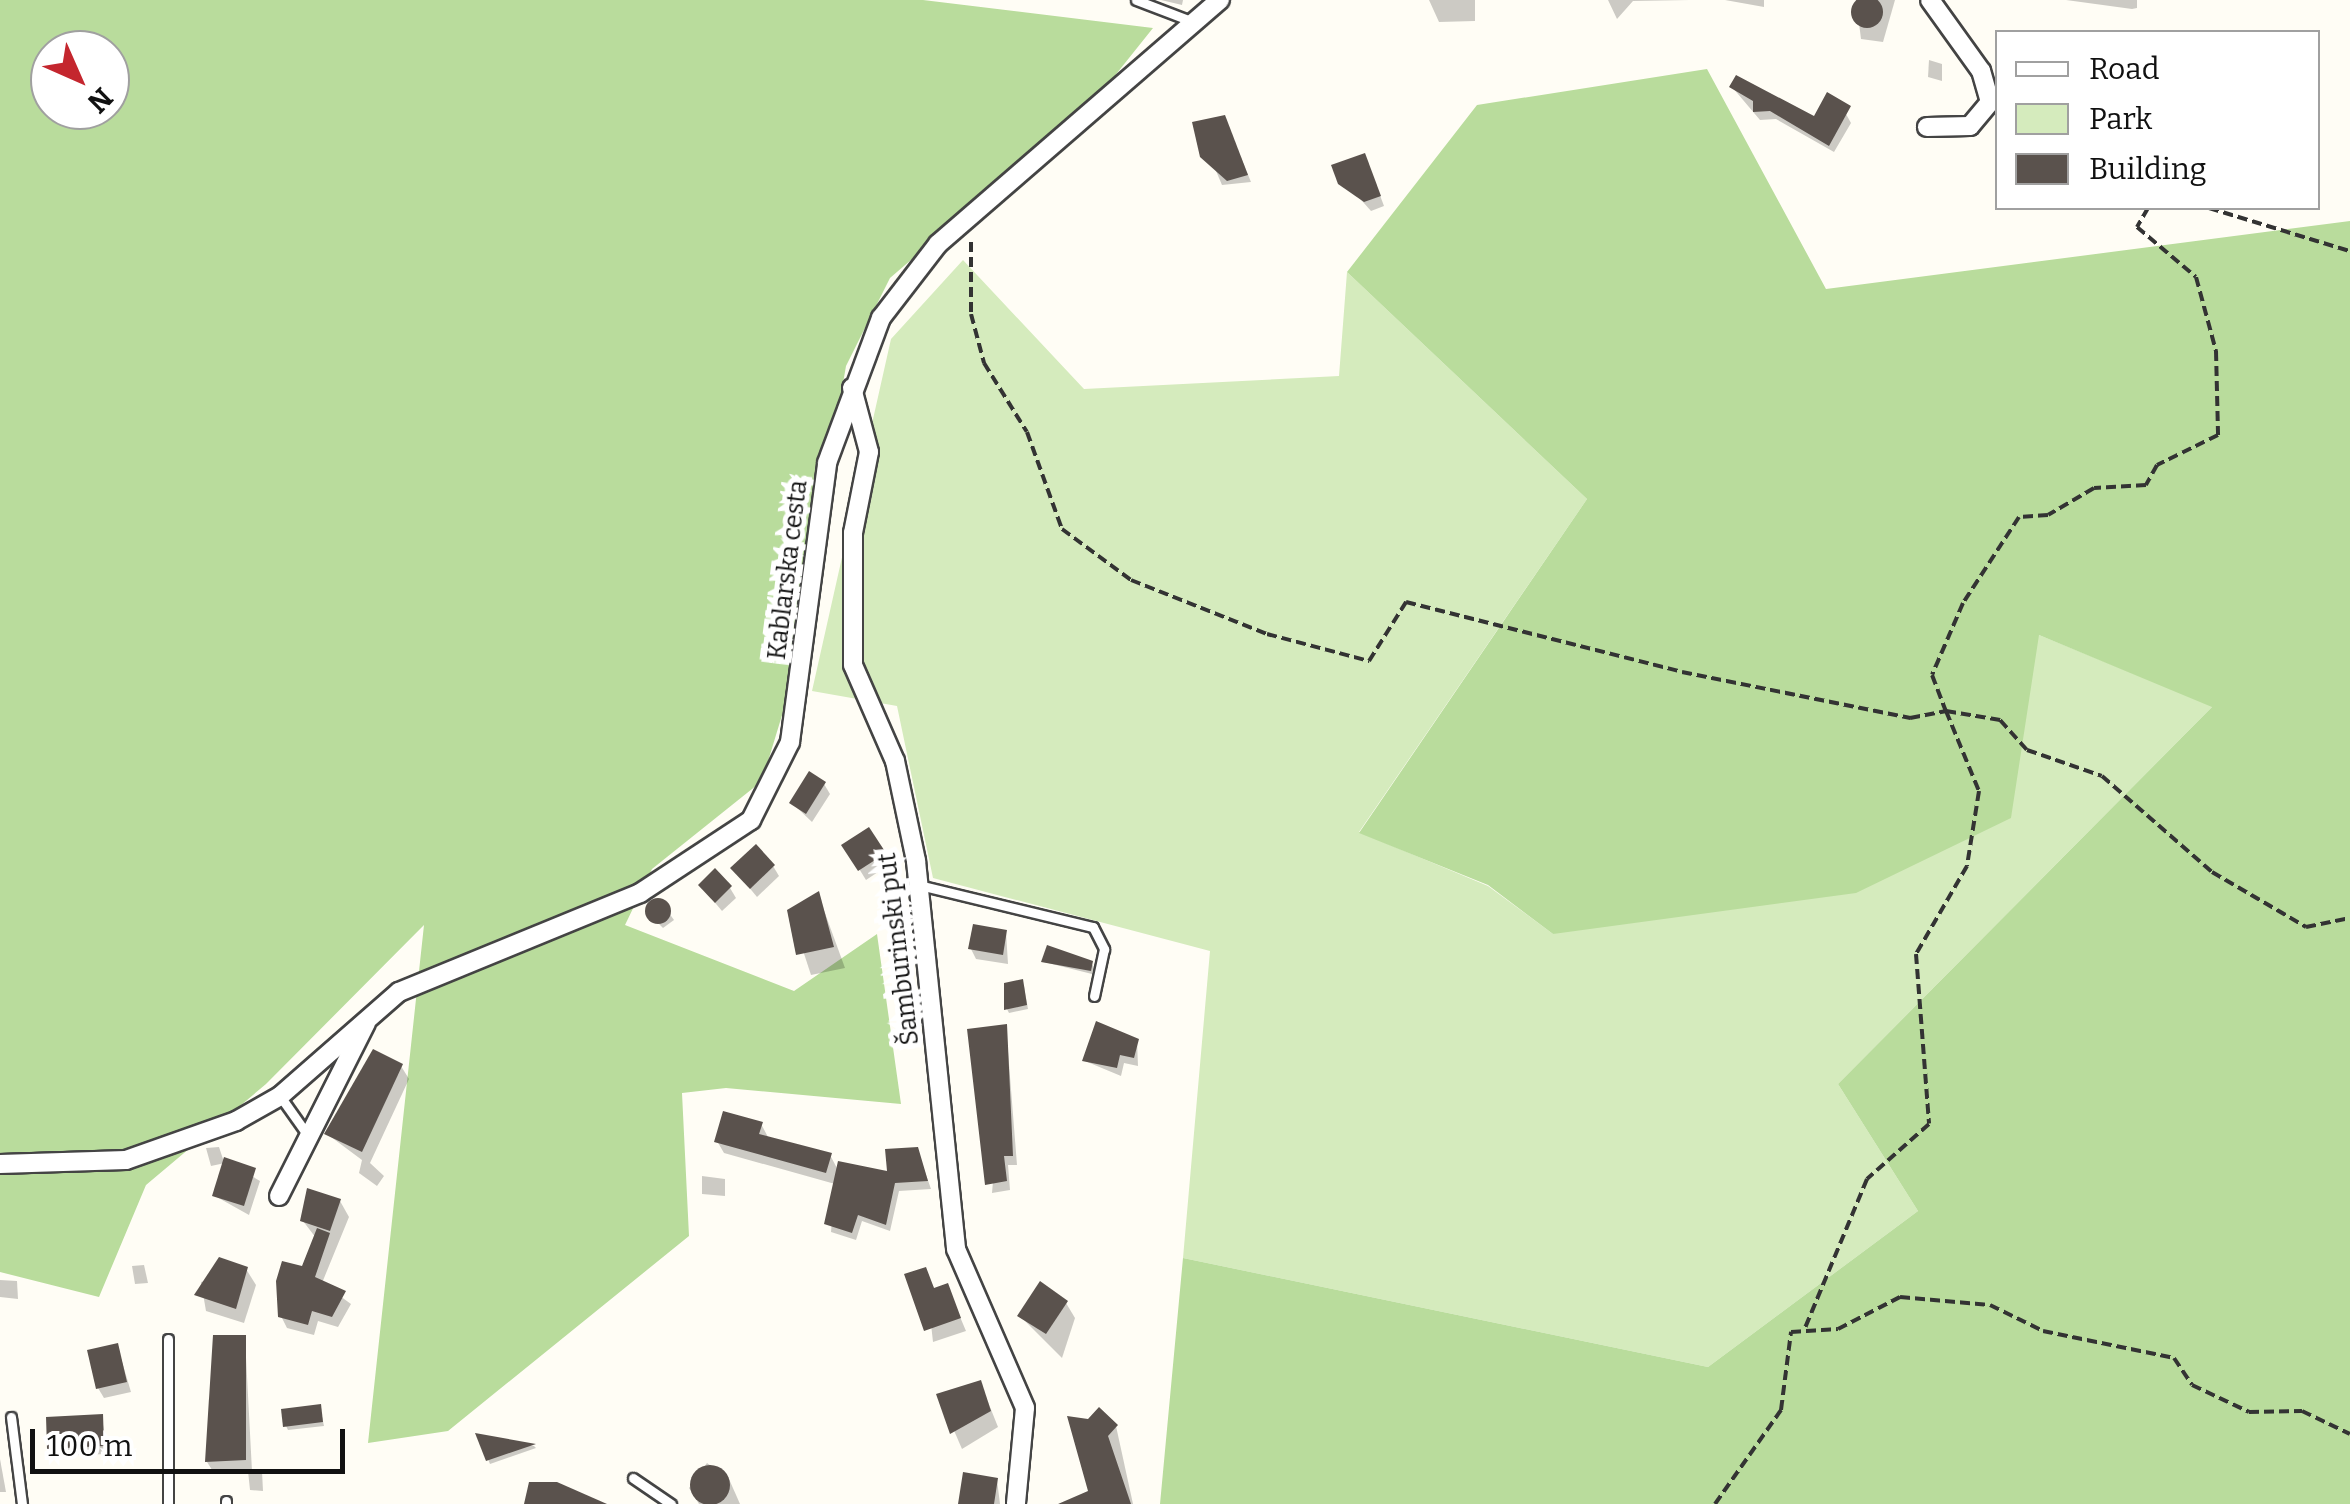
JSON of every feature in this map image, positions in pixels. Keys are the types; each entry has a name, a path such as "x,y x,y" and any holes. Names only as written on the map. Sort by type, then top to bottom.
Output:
{"street":[{"name":"Kablarska cesta","path":"0,1164 126,1160 280,1096 399,992 687,870 751,820 790,742 827,464 852,388 904,280 960,225 1191,21 1220,0"},
{"path":"1926,127 1970,126 1990,102 1981,71 1930,0"},
{"name":"Šamburinski put","path":"852,388 869,452 854,533 853,665 895,761 919,884 956,1249 1025,1408 1016,1504"},
{"name":"Kablarska cesta","path":"279,1196 366,1022"}],"lane":[{"path":"1136,0 1191,21"},
{"path":"919,884 1092,927 1104,949 1094,996"},
{"path":"280,1096 310,1137"},
{"path":"168,1339 168,1504"},
{"path":"11,1416 22,1504"},
{"path":"633,1478 671,1504"}],"path":[{"path":"1715,1504 1781,1410 1789,1339 1805,1328 1867,1179 1928,1124 1916,954 1967,866 1979,791 1932,675 1963,604 2019,517 2048,515 2094,488 2146,485 2157,465 2218,435 2216,352 2196,277 2137,227 2147,210"},
{"path":"2216,210 2350,251"},
{"path":"960,225 978,252 971,314 984,363 1027,432 1062,528 1131,580 1267,634 1369,661 1406,602 1739,684 1910,718 1946,710 2000,720 2027,750 2102,776 2212,872 2306,927 2350,918"},
{"path":"1805,1328 1838,1329 1900,1297 1990,1305 2043,1332 2174,1358 2192,1385 2249,1412 2302,1411 2350,1434"}],"green space":[{"path":"0,0 923,0 1153,28 1093,103 890,278 846,366 790,689 762,781 652,869 625,925 794,991 877,934 901,1104 726,1088 682,1093 689,1236 448,1431 368,1443 424,925 266,1084 146,1185 99,1297 0,1272"},
{"path":"1707,69 1826,289 2350,221 2350,1504 1160,1504 1183,1258 1708,1367 1918,1211 1838,1084 2212,707 2039,635 2011,818 1856,893 1553,934 1488,885 1359,833 1587,499 1347,272 1477,105"},
{"path":"963,260 1084,389 1339,376 1347,272 1587,499 1359,832 1488,886 1553,934 2039,635 2213,706 1838,1084 1918,1211 1708,1367 1183,1258 1210,951 933,878 897,706 812,691 891,339"}],"building":[{"path":"1877,-1 1882,6 1879,24 1867,28 1855,24 1851,12 1855,0"},
{"path":"1736,75 1814,116 1827,92 1851,106 1829,146 1770,111 1753,112 1753,101 1729,87"},
{"path":"1225,115 1248,175 1227,181 1200,157 1192,122"},
{"path":"1365,153 1381,196 1364,202 1338,184 1331,165"},
{"path":"809,771 826,782 806,814 789,803"},
{"path":"869,827 886,853 858,871 841,845"},
{"path":"756,844 775,865 750,889 730,868"},
{"path":"715,868 732,886 715,903 698,885"},
{"path":"819,891 834,947 796,955 787,910"},
{"path":"658,898 667,902 671,911 667,920 658,924 649,920 645,911 649,902"},
{"path":"973,924 1007,930 1003,955 968,949"},
{"path":"1047,945 1093,961 1091,971 1041,962"},
{"path":"1023,979 1027,1005 1004,1010 1004,983"},
{"path":"1096,1021 1139,1039 1134,1058 1120,1055 1117,1068 1082,1061"},
{"path":"1007,1024 1013,1156 1004,1156 1007,1181 985,1185 967,1029"},
{"path":"373,1049 403,1064 362,1152 324,1134"},
{"path":"723,1111 763,1122 759,1134 832,1153 826,1173 714,1142"},
{"path":"918,1147 928,1181 895,1183 886,1225 858,1215 852,1233 824,1224 838,1161 887,1171 885,1149"},
{"path":"224,1157 256,1168 244,1206 212,1196"},
{"path":"307,1188 341,1199 330,1231 300,1221"},
{"path":"317,1228 330,1233 315,1277 346,1291 332,1317 312,1311 308,1325 278,1317 276,1281 282,1261 302,1266"},
{"path":"219,1257 248,1267 236,1309 194,1295"},
{"path":"926,1267 934,1288 948,1283 961,1318 924,1331 904,1274"},
{"path":"1040,1281 1068,1301 1046,1334 1017,1316"},
{"path":"213,1335 246,1335 246,1460 205,1462"},
{"path":"118,1343 127,1382 96,1389 87,1350"},
{"path":"981,1380 991,1411 950,1434 936,1394"},
{"path":"321,1404 323,1422 283,1427 281,1409"},
{"path":"1099,1407 1118,1425 1108,1436 1131,1504 1058,1504 1088,1491 1067,1416 1088,1419"},
{"path":"103,1414 104,1446 47,1449 46,1417"},
{"path":"475,1433 536,1444 486,1461"},
{"path":"710,1465 724,1471 730,1485 724,1499 710,1505 696,1499 690,1485 696,1471"},
{"path":"963,1472 998,1478 994,1504 958,1504"},
{"path":"529,1482 557,1482 607,1504 524,1504"}]}
